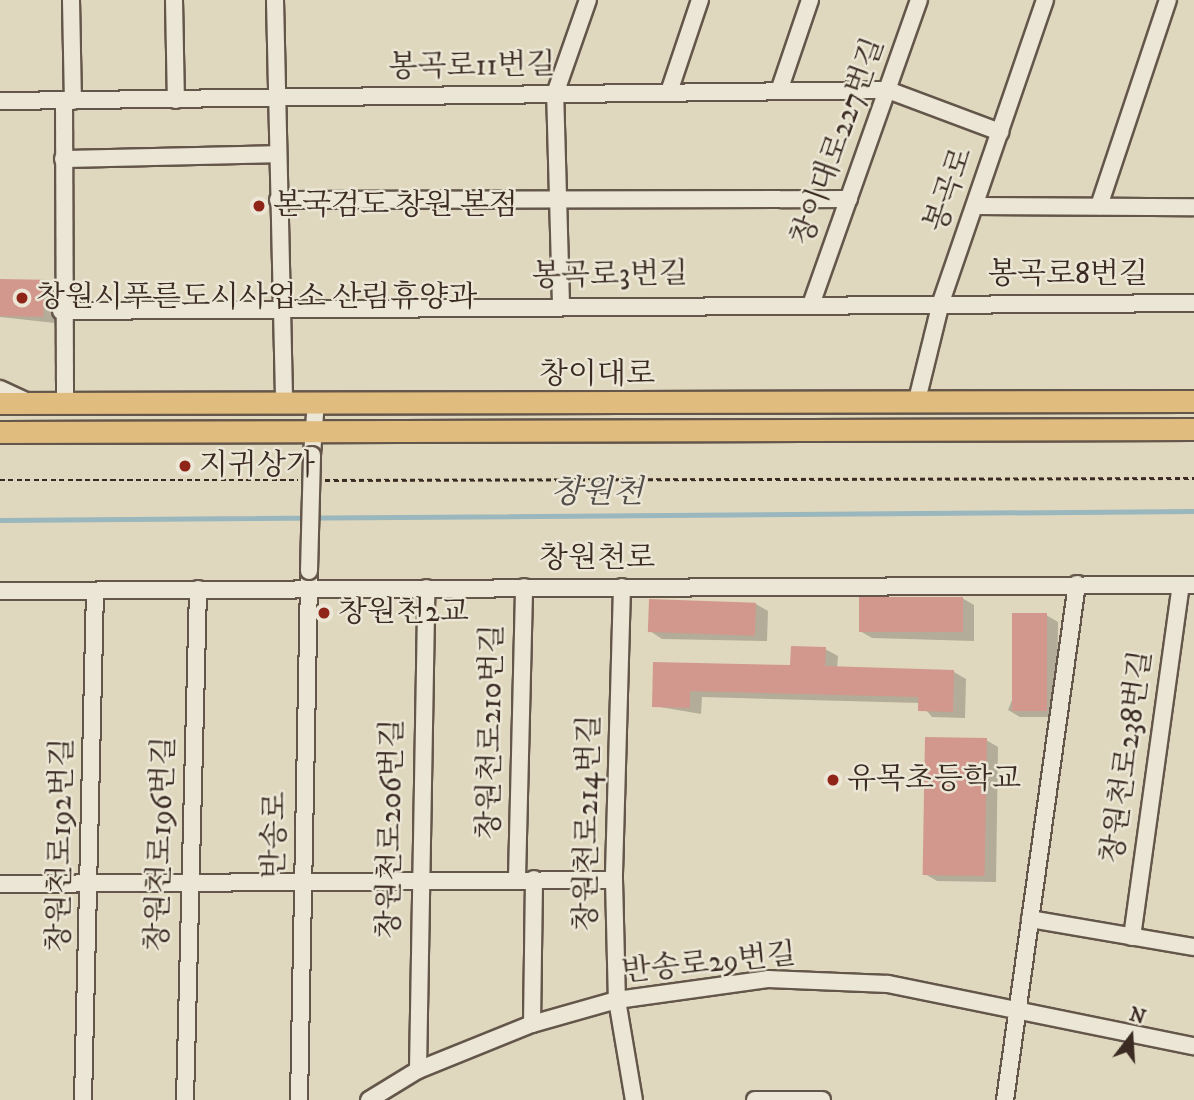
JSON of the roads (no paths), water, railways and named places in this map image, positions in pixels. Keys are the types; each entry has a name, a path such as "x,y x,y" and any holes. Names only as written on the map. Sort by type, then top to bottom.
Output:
{"main road":[{"name":"창이대로","path":"0,403 284,398 316,401 589,406 917,400 1194,401"},
{"path":"910,428 917,400"},
{"name":"창이대로","path":"0,432 1194,429"}],"street":[{"path":"65,400 61,311 63,159 71,0"},
{"path":"174,0 176,100"},
{"path":"275,0 279,310 284,398"},
{"path":"561,303 561,198 555,94 588,0"},
{"path":"668,92 700,0"},
{"path":"779,91 810,0"},
{"name":"창이대로227번길","path":"812,302 919,0"},
{"name":"봉곡로","path":"917,400 941,302 1045,0"},
{"path":"1099,206 1168,0"},
{"name":"봉곡로11번길","path":"0,102 888,90 1000,132"},
{"path":"63,159 278,154"},
{"path":"278,200 849,199"},
{"path":"975,206 1194,208"},
{"name":"봉곡로3번길","path":"61,311 279,310 561,303 941,302"},
{"name":"봉곡로8번길","path":"941,302 1194,303"},
{"path":"0,389 29,401"},
{"path":"313,433 316,401"},
{"name":"반송로","path":"299,1100 313,433"},
{"name":"창원천로","path":"0,592 198,589 309,579 426,588 1188,585"},
{"path":"1005,1100 1077,584"},
{"name":"창원천로238번길","path":"1132,937 1188,585"},
{"name":"창원천로210번길","path":"517,878 524,587"},
{"name":"창원천로214번길","path":"622,587 614,880 617,1000 634,1100"},
{"name":"창원천로206번길","path":"418,1070 417,881 426,588"},
{"name":"창원천로196번길","path":"185,1100 198,589"},
{"name":"창원천로192번길","path":"83,1100 91,882 95,591"},
{"path":"0,884 517,878 614,880"},
{"path":"532,1024 534,880"},
{"path":"1030,919 1194,947"},
{"name":"반송로29번길","path":"369,1100 418,1070 532,1024 617,1000 768,979 888,984 1194,1046"},
{"path":"755,1100 821,1100"}],"waterway":[{"name":"창원천","path":"0,520 1194,511"}],"place":[{"name":"본국검도 창원 본점","path":"259,206"},
{"name":"창원시푸른도시사업소 산림휴양과","path":"22,298"},
{"name":"지귀상가","path":"185,466"},
{"name":"창원천2교","path":"324,613"},
{"name":"유목초등학교","path":"833,780"}]}
